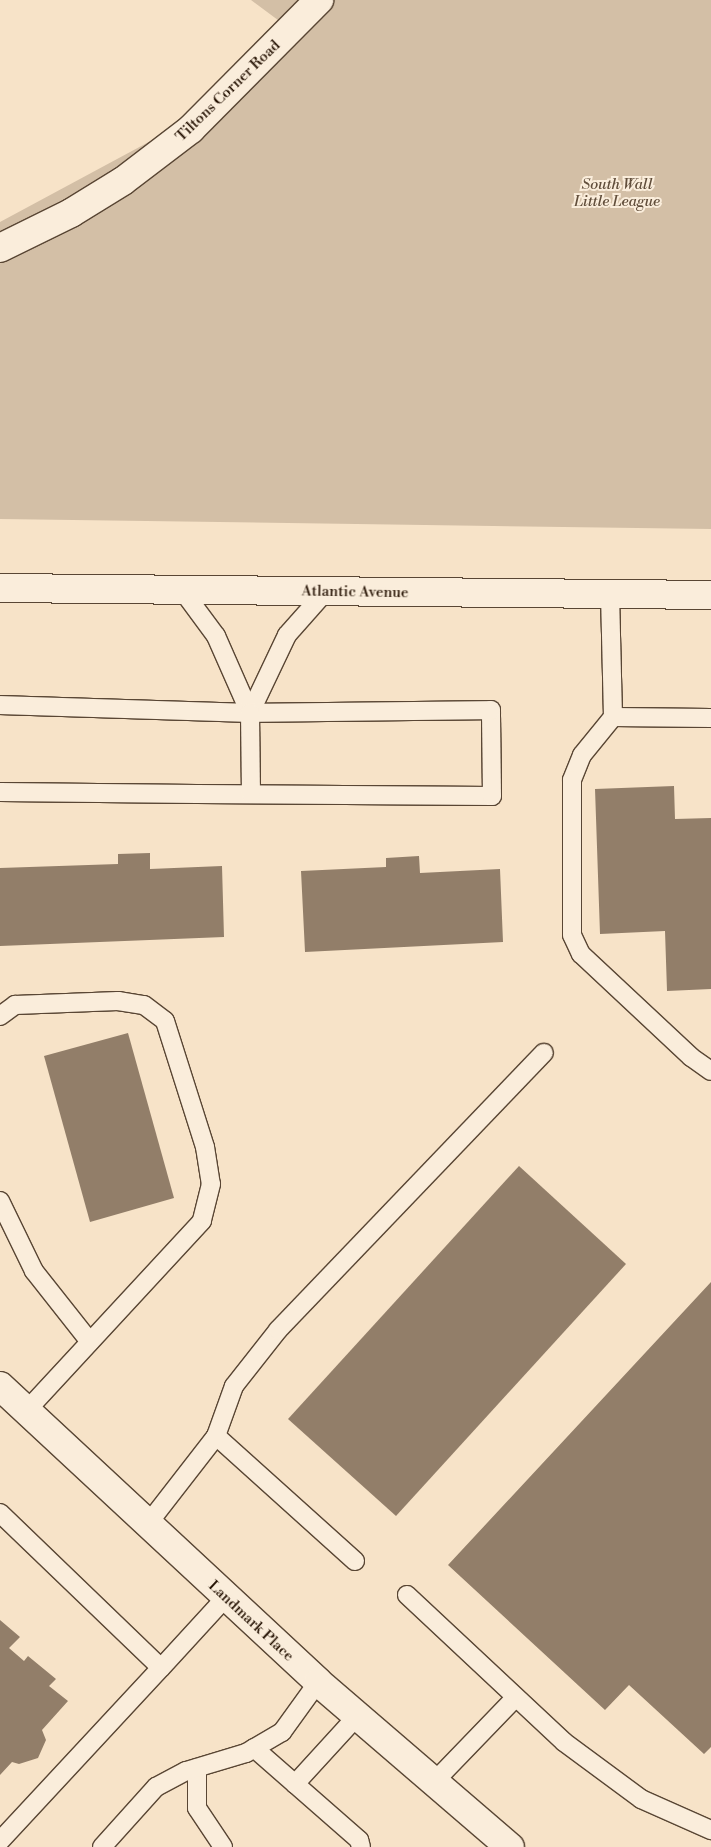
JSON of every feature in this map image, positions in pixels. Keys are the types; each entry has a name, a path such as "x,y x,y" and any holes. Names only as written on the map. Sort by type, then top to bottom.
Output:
{"street":[{"name":"Tiltons Corner Road","path":"0,248 71,213 123,181 191,129 320,0"},
{"name":"Atlantic Avenue","path":"0,588 711,595"},
{"name":"Landmark Place","path":"0,1386 147,1525 318,1682 504,1845"}],"lane":[{"path":"182,590 216,636 250,712 251,794"},
{"path":"250,712 287,635 326,591"},
{"path":"610,594 613,718 582,755 572,780 572,935 581,954 691,1058 711,1071"},
{"path":"0,704 250,712 491,710 492,796 0,792"},
{"path":"613,718 711,718"},
{"path":"0,1016 16,1005 118,1001 144,1005 165,1021 205,1147 211,1184 202,1221 26,1411"},
{"path":"147,1525 216,1436 234,1386 278,1330 544,1053"},
{"path":"0,1201 34,1271 90,1342"},
{"path":"216,1436 355,1561"},
{"path":"0,1513 161,1668"},
{"path":"407,1595 564,1742 641,1798 711,1830"},
{"path":"0,1840 226,1598"},
{"path":"102,1847 156,1787 197,1768 254,1748 282,1732 318,1682"},
{"path":"434,1782 515,1698"},
{"path":"295,1784 357,1716"},
{"path":"254,1748 359,1840 361,1847"},
{"path":"197,1768 197,1808 223,1847"}],"green space":[{"name":"South Wall Little League","path":"251,0 711,0 711,529 0,519 0,222 210,109 286,26"}],"building":[{"path":"674,786 675,819 711,818 711,989 667,991 665,931 600,934 595,789"},
{"path":"150,853 150,869 222,866 224,937 0,946 0,868 118,864 118,854"},
{"path":"419,856 420,873 500,869 503,942 305,952 301,871 386,867 386,858"},
{"path":"128,1033 174,1198 90,1222 44,1056"},
{"path":"519,1166 626,1264 396,1516 288,1419"},
{"path":"711,1282 711,1747 704,1754 629,1685 605,1710 448,1565"},
{"path":"0,1620 20,1637 9,1648 24,1661 28,1656 56,1679 49,1686 68,1701 42,1730 46,1740 38,1758 19,1764 12,1762 0,1775"}]}
